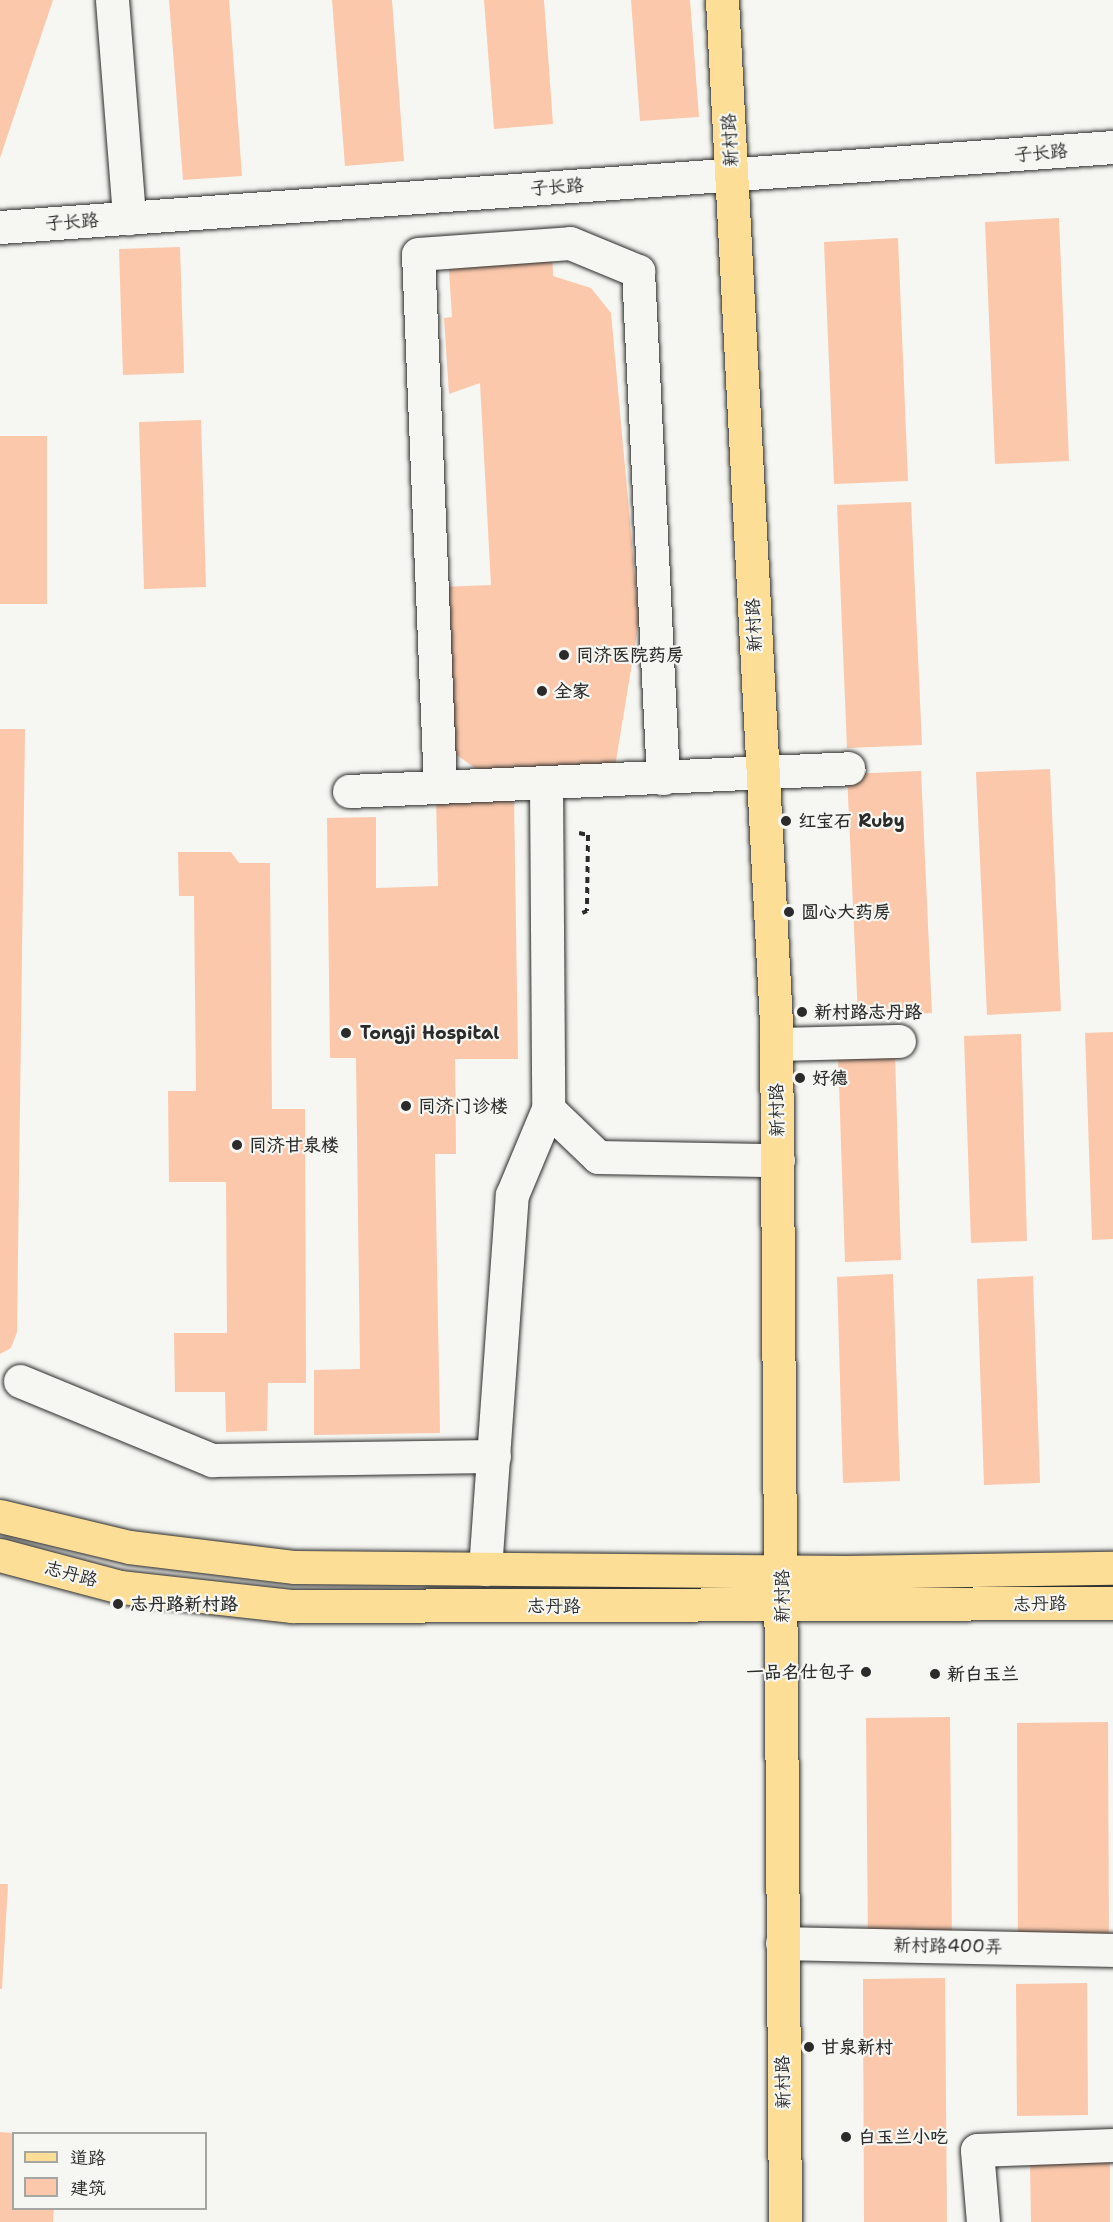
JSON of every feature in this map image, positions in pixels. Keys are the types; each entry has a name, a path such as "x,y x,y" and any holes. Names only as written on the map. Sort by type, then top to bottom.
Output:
{"main road":[{"name":"新村路","path":"722,0 776,1044 782,1571 785,2222"},
{"name":"志丹路","path":"0,1516 129,1547 295,1567 782,1571 1113,1568"},
{"name":"志丹路","path":"0,1555 120,1587 292,1606 1113,1603"}],"street":[{"path":"112,0 129,218"},
{"name":"子长路","path":"0,227 1113,147"},
{"path":"440,787 436,617 418,254 570,243 638,271 663,778"},
{"path":"349,791 761,774 848,768"},
{"path":"485,1569 512,1195 548,1109 546,783"},
{"path":"776,1044 899,1041"},
{"path":"548,1109 598,1157 778,1160"},
{"path":"20,1381 212,1460 494,1456"},
{"name":"新村路400弄","path":"782,1943 1113,1950"},
{"path":"982,2222 977,2150 1113,2145"}],"building":[{"path":"0,0 53,0 0,158"},
{"path":"169,0 229,0 242,176 183,180"},
{"path":"332,0 392,0 404,161 345,166"},
{"path":"484,0 544,0 553,124 494,129"},
{"path":"631,0 690,0 699,117 640,121"},
{"path":"1059,218 1069,461 995,464 985,222"},
{"path":"898,238 908,481 834,484 824,242"},
{"path":"180,247 184,373 123,375 119,249"},
{"path":"552,249 553,276 591,288 611,313 639,621 614,773 494,781 448,749 440,587 491,585 480,383 449,394 444,318 452,317 448,255"},
{"path":"201,420 206,587 144,589 139,422"},
{"path":"0,436 47,436 47,604 0,604"},
{"path":"911,502 922,745 847,748 837,505"},
{"path":"0,729 25,729 17,1332 11,1348 0,1354"},
{"path":"1050,769 1061,1011 987,1015 976,772"},
{"path":"921,771 932,1013 858,1016 847,774"},
{"name":"同济门诊楼","path":"514,796 518,1059 455,1059 456,1154 435,1154 440,1433 314,1435 314,1370 360,1369 356,1058 330,1058 327,818 376,817 376,888 438,886 436,797"},
{"name":"同济甘泉楼","path":"178,852 231,852 239,863 270,863 272,1109 305,1109 306,1383 268,1383 267,1431 226,1432 225,1392 175,1392 174,1333 227,1333 226,1182 169,1182 168,1091 196,1091 194,896 179,896"},
{"path":"1113,1032 1113,1239 1092,1240 1085,1033"},
{"path":"1021,1034 1027,1241 971,1243 964,1036"},
{"path":"895,1053 901,1260 845,1262 838,1055"},
{"path":"893,1274 900,1481 843,1483 837,1277"},
{"path":"1033,1276 1040,1483 984,1485 977,1279"},
{"path":"950,1717 952,1946 868,1947 866,1718"},
{"path":"1108,1722 1109,1950 1018,1951 1017,1723"},
{"path":"0,1884 8,1884 2,1989 0,1989"},
{"path":"945,1978 947,2222 864,2222 863,1979"},
{"path":"1087,1983 1088,2115 1017,2116 1016,1984"},
{"path":"0,2132 12,2133 12,2210 54,2210 53,2222 0,2222"},
{"path":"1110,2162 1110,2222 1031,2222 1030,2163"}],"place":[{"name":"同济医院药房","path":"564,655"},
{"name":"全家","path":"542,691"},
{"name":"红宝石 Ruby","path":"786,821"},
{"name":"圆心大药房","path":"789,912"},
{"name":"新村路志丹路","path":"802,1012"},
{"name":"Tongji Hospital","path":"346,1033"},
{"name":"好德","path":"800,1078"},
{"name":"同济门诊楼","path":"406,1106"},
{"name":"同济甘泉楼","path":"237,1145"},
{"name":"志丹路新村路","path":"118,1604"},
{"name":"一品名仕包子","path":"866,1672"},
{"name":"新白玉兰","path":"935,1674"},
{"name":"甘泉新村","path":"809,2047"},
{"name":"白玉兰小吃","path":"846,2137"}]}
